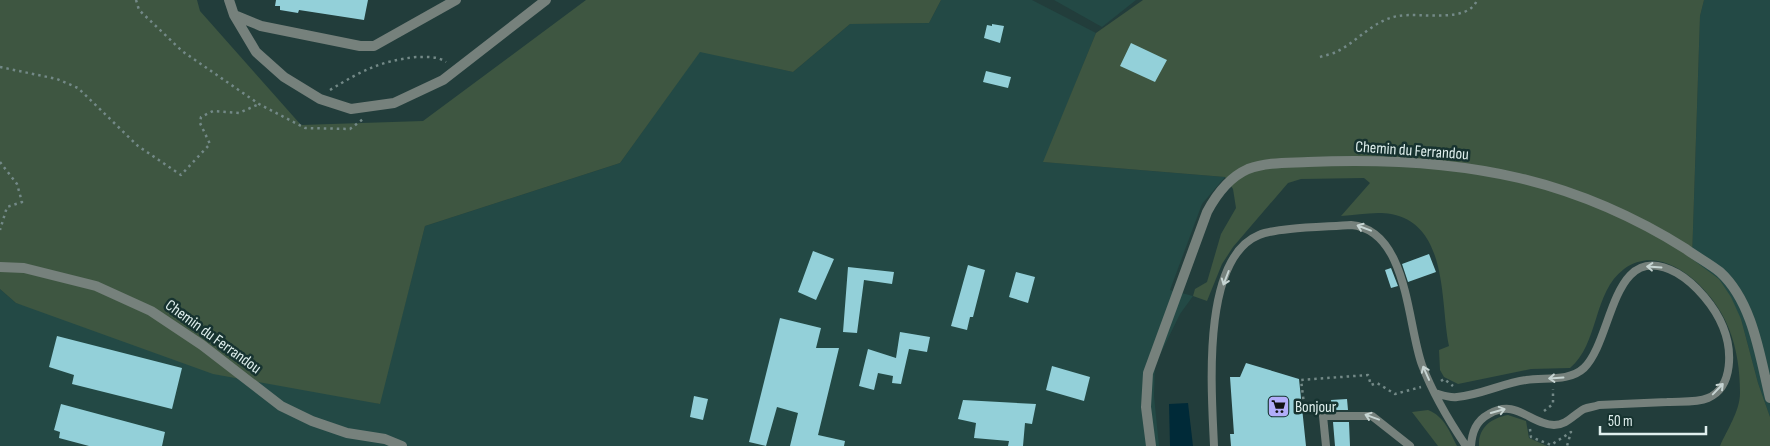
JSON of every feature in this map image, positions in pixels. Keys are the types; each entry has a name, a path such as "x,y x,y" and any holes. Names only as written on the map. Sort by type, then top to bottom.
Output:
{"street":[{"path":"229,0 234,14 256,52 284,77 320,99 351,109 394,103 443,80 546,0"},
{"path":"234,14 261,26 360,46 374,46 456,0"},
{"name":"Chemin du Ferrandou","path":"1151,446 1146,407 1148,373 1207,212 1218,194 1237,176 1248,170 1270,163 1334,161 1402,162 1460,168 1520,178 1622,213 1663,235 1721,273 1736,292 1748,315 1770,398"},
{"name":"Chemin du Ferrandou","path":"0,267 24,268 96,286 151,311 202,345 281,406 312,421 347,433 385,439 402,446"}],"lane":[{"path":"1214,446 1211,376 1216,311 1232,264 1242,248 1261,234 1351,225 1361,226 1381,239 1389,251 1404,288 1422,364 1435,393 1466,446"},
{"path":"1435,393 1448,397 1458,397 1528,379 1568,377 1578,373 1591,360 1619,293 1632,273 1640,267 1668,268 1680,275 1704,298 1723,327 1727,342 1729,367 1722,387 1708,398 1599,405 1584,410 1560,424 1544,422 1511,408 1502,409 1494,411 1479,422 1474,430 1471,446"},
{"path":"1326,446 1323,416 1360,414 1378,419 1410,446"}],"path":[{"path":"136,0 139,10 182,51 260,104 305,128 350,129 363,120 373,106"},
{"path":"1320,57 1338,52 1370,28 1397,16 1458,15 1470,11 1477,0"},
{"path":"320,99 329,91 360,72 376,64 395,59 423,57 442,59 458,69"},
{"path":"0,67 57,79 78,88 138,146 181,175 210,144 200,124 200,117 214,111 239,113 260,104"},
{"path":"0,162 17,184 22,202 8,206 0,230"}],"shaded area":[{"path":"0,0 197,0 200,11 301,125 423,121 586,0 941,0 929,23 850,24 793,72 700,52 620,163 425,226 380,404 213,374 16,303 0,289"},
{"path":"941,0 1032,0 1096,33 1044,162 1225,177 1202,204 1170,290 1193,296 1180,314 1155,365 1154,396 1159,446 0,446 0,289 16,303 379,404 425,226 620,163 700,51 793,72 850,24 929,23"},
{"path":"1054,0 1136,0 1102,27"},
{"path":"1143,0 1704,0 1700,16 1692,259 1719,279 1731,297 1741,319 1758,383 1770,417 1770,446 1720,446 1736,413 1740,393 1739,368 1732,337 1713,300 1701,286 1687,274 1672,265 1656,261 1640,261 1624,269 1614,279 1601,304 1586,346 1570,368 1531,369 1458,384 1444,377 1440,370 1439,350 1449,346 1442,288 1432,249 1423,233 1410,221 1391,214 1373,213 1341,216 1370,183 1364,178 1301,179 1288,183 1233,247 1222,264 1207,301 1193,296 1195,289 1207,282 1221,234 1236,208 1233,189 1225,177 1043,162 1096,33"},
{"path":"1704,0 1770,0 1770,417 1758,383 1741,319 1692,259 1700,16"},
{"path":"1428,410 1442,420 1457,446 1438,446 1412,412"},
{"path":"1508,415 1526,421 1529,438 1547,446 1479,446 1483,429 1491,421"}],"water":[{"path":"1188,403 1193,446 1170,446 1169,404"}],"building":[{"path":"276,0 368,0 364,20 299,10 298,13 280,10 280,6 275,6"},
{"path":"992,24 1004,26 1000,43 984,38 987,25 992,26"},
{"path":"1131,43 1167,60 1155,82 1120,66"},
{"path":"986,71 1011,77 1008,88 983,82"},
{"path":"813,251 834,259 816,300 798,292"},
{"path":"1429,254 1436,272 1408,282 1402,264"},
{"path":"968,265 985,270 973,317 970,317 967,330 951,326"},
{"path":"848,267 894,272 892,284 864,280 857,333 843,332"},
{"path":"1391,268 1398,286 1391,288 1385,270"},
{"path":"1016,272 1035,277 1028,303 1009,297"},
{"path":"780,318 821,328 816,348 839,348 818,435 845,441 844,446 790,446 798,413 777,407 766,446 749,442"},
{"path":"900,332 930,337 927,352 909,349 901,384 892,383 893,376 878,373 874,390 859,386 868,349 896,358"},
{"path":"57,336 182,368 172,409 72,384 74,375 49,367"},
{"path":"1246,363 1299,379 1306,446 1231,446 1230,434 1234,434 1230,377 1240,377"},
{"path":"1052,366 1090,377 1084,401 1046,390"},
{"path":"694,396 708,399 703,420 690,417"},
{"path":"1347,399 1348,410 1332,410 1331,400"},
{"path":"963,400 1036,404 1032,424 1025,423 1023,446 1008,446 1009,441 974,438 976,423 958,419"},
{"path":"61,404 165,432 162,446 89,446 59,438 60,432 54,430"},
{"path":"1333,422 1349,422 1350,446 1335,446"}],"place":[{"name":"Bonjour","path":"1279,407"}]}
